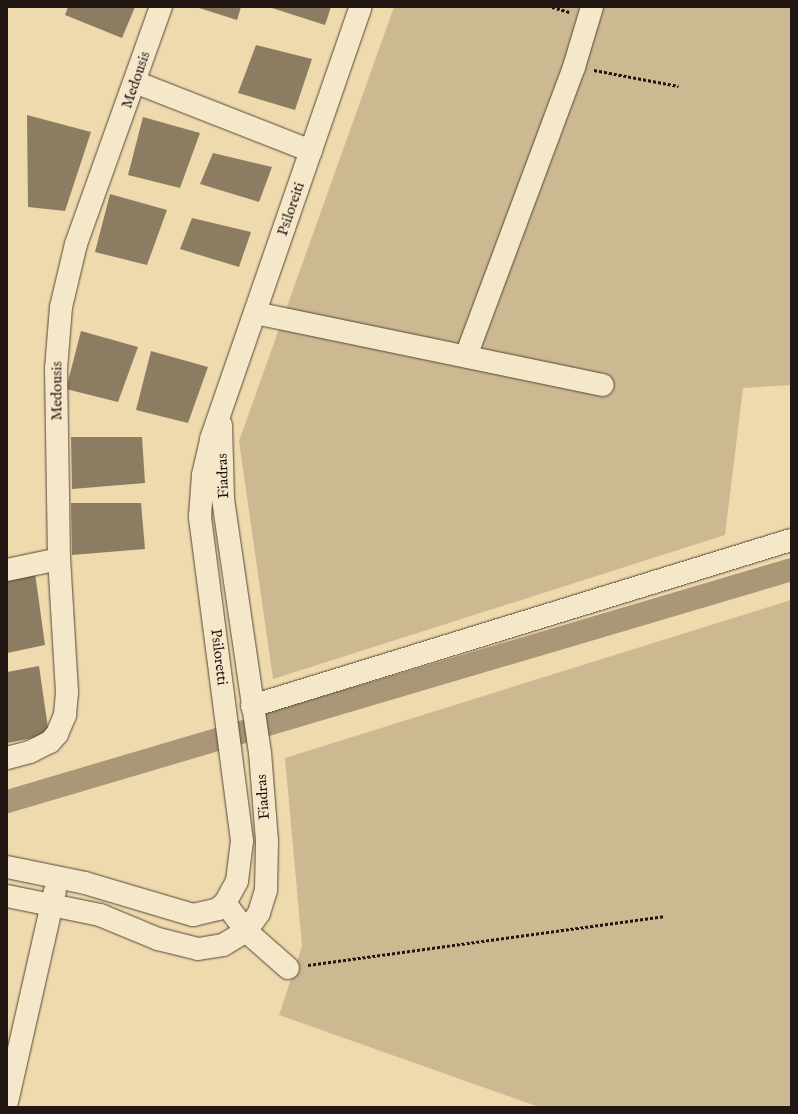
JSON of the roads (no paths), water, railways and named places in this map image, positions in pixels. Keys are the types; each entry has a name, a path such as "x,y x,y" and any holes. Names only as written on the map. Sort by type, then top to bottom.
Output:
{"street":[{"name":"Medousis","path":"7,758 30,752 50,742 57,734 65,715 67,692 59,559 56,369 61,307 76,244 161,7"},
{"name":"Psiloreiti","path":"221,410 361,7"},
{"path":"466,356 574,67 592,7"},
{"path":"135,82 311,151"},
{"path":"255,313 603,385"},
{"name":"Fiadras","path":"7,896 100,915 158,939 198,949 223,945 246,931 259,913 266,890 267,841 260,753 223,498 221,410"},
{"name":"Psiloretti","path":"221,410 206,459 200,517 233,763 241,855 237,881 225,903"},
{"path":"253,712 791,540"},
{"path":"7,570 59,559"},
{"path":"7,867 58,876 111,889 182,913 201,914 225,903 246,931 288,968"},
{"path":"7,1102 58,876"}],"waterway":[{"path":"7,801 791,569"}]}
